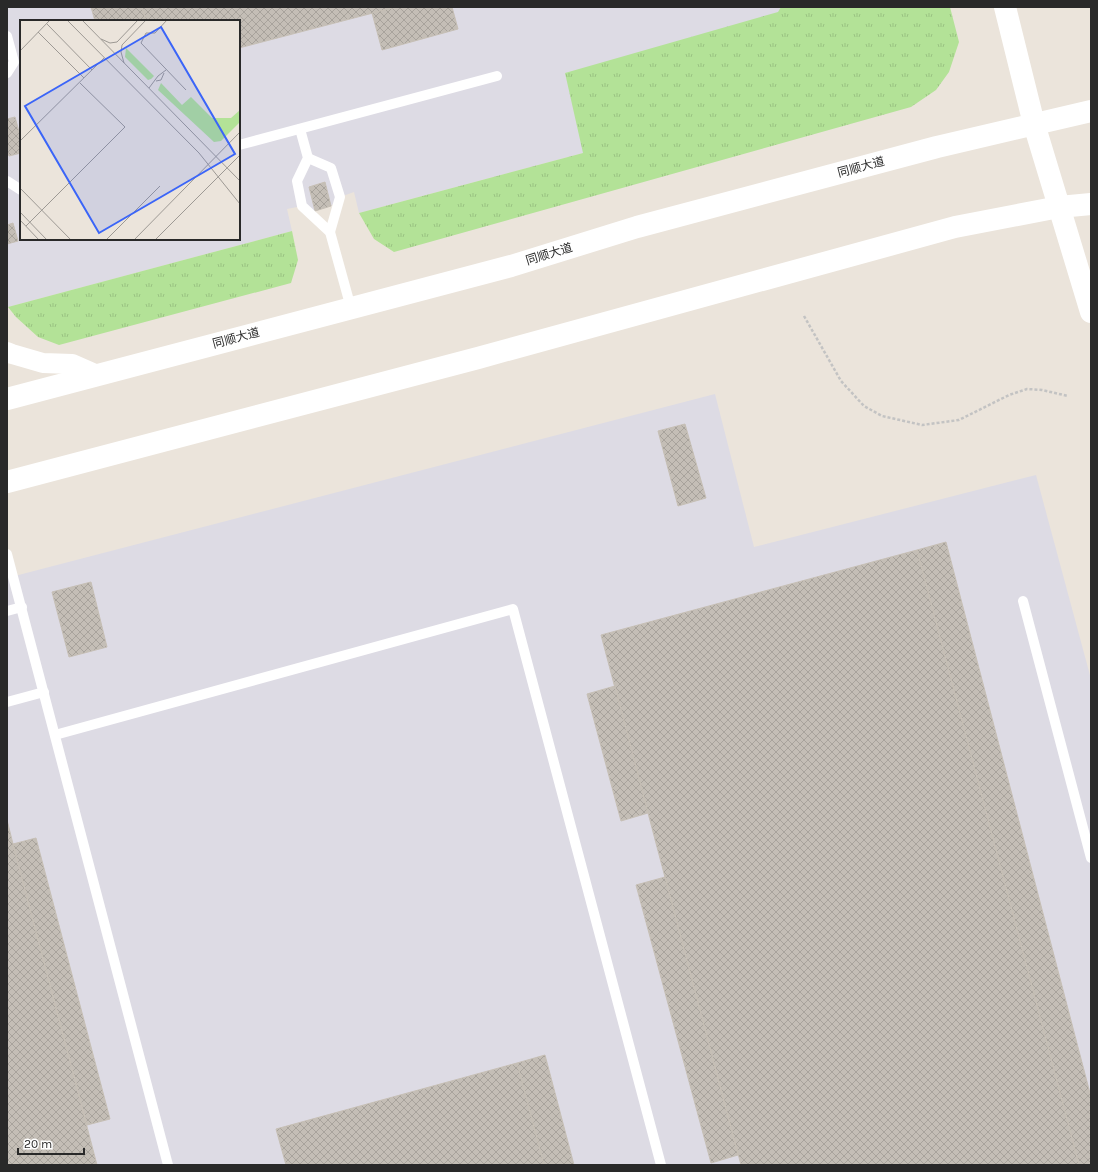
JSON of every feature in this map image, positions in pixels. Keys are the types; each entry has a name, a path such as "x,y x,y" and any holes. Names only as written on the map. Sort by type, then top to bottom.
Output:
{"main road":[{"path":"1005,7 1034,124 1091,312"},
{"name":"同顺大道","path":"7,399 511,266 644,225 929,149 1091,111"},
{"path":"7,482 478,358 955,227 1059,207 1091,204"}],"street":[{"path":"7,352 43,362 72,364 97,375"}],"lane":[{"path":"7,36 14,62 7,73"},
{"path":"240,145 497,76"},
{"path":"300,129 308,158 297,181 302,206 330,232"},
{"path":"308,158 331,168 340,197 330,232 351,308"},
{"path":"7,181 20,189"},
{"path":"7,554 56,735 168,1165"},
{"path":"1023,601 1091,858"},
{"path":"7,611 22,607"},
{"path":"56,735 513,609 661,1165"},
{"path":"7,702 44,692"}],"path":[{"path":"804,316 841,381 864,406 882,416 922,425 959,420 1008,395 1027,389 1042,390 1068,396"}],"shaded area":[{"path":"7,7 781,7 779,12 583,153 359,213 354,192 340,197 331,206 315,211 302,206 287,209 292,231 8,307"},
{"path":"715,394 754,547 1036,475 1091,679 1091,1165 7,1165 7,578"}],"green space":[{"path":"781,7 950,7 959,42 949,72 936,90 911,107 394,252 374,239 359,213 583,153 565,73 778,12"},
{"path":"292,231 298,260 291,283 59,345 38,337 16,317 8,307"}],"building":[{"path":"91,7 142,7 146,20 95,20"},
{"path":"142,7 396,7 240,48 240,20 146,20"},
{"path":"396,7 452,7 458,29 382,50 372,13"},
{"path":"15,117 20,135 20,153 9,156 7,149 7,119"},
{"path":"325,182 331,206 315,211 309,187"},
{"path":"13,223 18,241 7,244 7,225"},
{"path":"685,424 706,498 678,506 658,431"},
{"path":"946,542 1091,1097 1091,1165 1079,1165 917,550"},
{"path":"917,550 1079,1165 741,1165 601,635"},
{"path":"91,582 107,647 69,657 52,592"},
{"path":"615,686 648,813 621,821 587,694"},
{"path":"7,820 13,844 97,1165 7,1165"},
{"path":"36,838 110,1119 87,1125 13,844"},
{"path":"665,877 738,1155 711,1163 636,885"},
{"path":"545,1055 574,1165 544,1165 517,1063"},
{"path":"517,1063 544,1165 286,1165 276,1129"}]}
